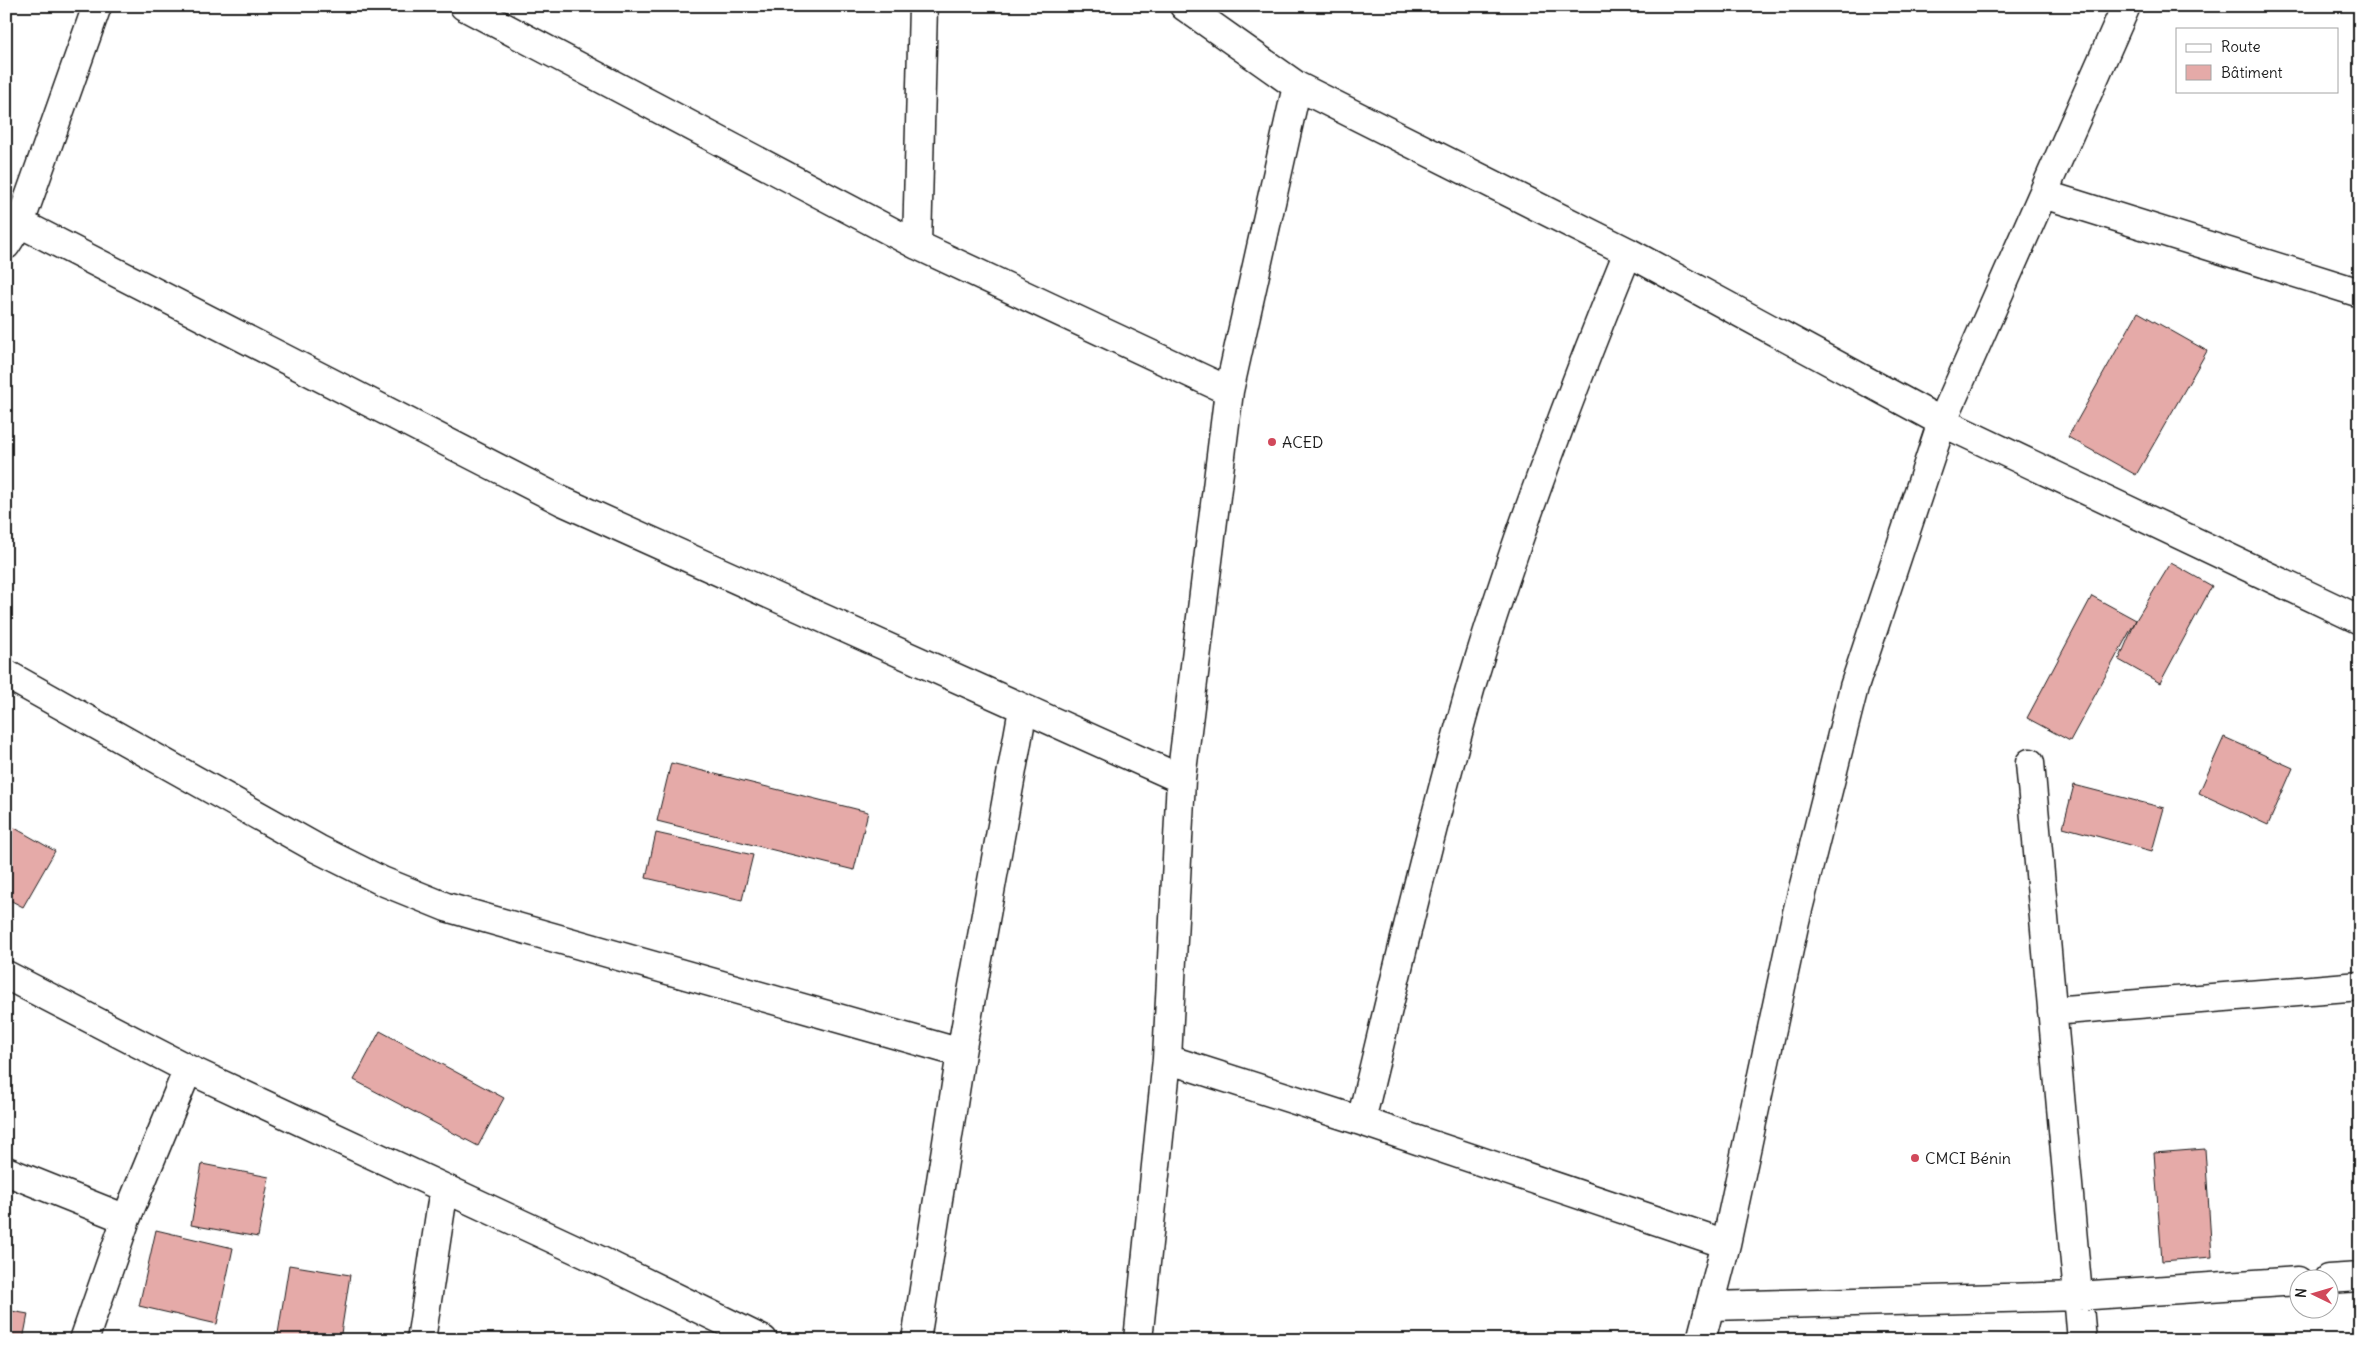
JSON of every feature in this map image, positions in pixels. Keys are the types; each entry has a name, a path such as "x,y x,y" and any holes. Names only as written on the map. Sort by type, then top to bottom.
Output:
{"street":[{"path":"97,6 11,228 562,501 1181,779"},
{"path":"464,6 917,245 1229,390"},
{"path":"917,245 923,6"},
{"path":"1184,6 1297,86 1628,252 1942,422 2360,620"},
{"path":"1701,1340 1726,1244 1792,931 1854,687 1942,422 2126,6"},
{"path":"1138,1340 1167,1059 1181,779 1229,390 1297,86"},
{"path":"2043,194 2360,292"},
{"path":"1361,1121 1431,830 1477,667 1508,569 1576,380 1628,252"},
{"path":"6,674 318,849 382,881 446,908 961,1053"},
{"path":"916,1340 961,1053 1023,709"},
{"path":"2030,763 2082,1340"},
{"path":"6,975 188,1069 763,1340"},
{"path":"2052,1011 2360,986"},
{"path":"1167,1059 1361,1121 1726,1244"},
{"path":"84,1340 126,1219 188,1069"},
{"path":"6,1171 126,1219"},
{"path":"421,1340 444,1188"},
{"path":"2338,1278 2360,1277"},
{"path":"1711,1306 2078,1296 2288,1282"}],"building":[{"path":"2138,312 2207,351 2136,475 2068,437"},
{"path":"2171,563 2212,586 2160,683 2119,660 2136,620"},
{"path":"2092,596 2136,620 2070,741 2027,718"},
{"path":"2224,737 2293,768 2268,825 2199,793"},
{"path":"671,763 868,812 854,870 657,821"},
{"path":"2074,785 2164,808 2152,851 2063,827"},
{"path":"6,823 55,851 23,907 6,898"},
{"path":"656,833 753,855 742,900 646,878"},
{"path":"380,1031 504,1098 478,1146 354,1080"},
{"path":"2205,1149 2212,1257 2162,1261 2154,1153"},
{"path":"202,1164 269,1177 258,1237 191,1225"},
{"path":"156,1230 233,1248 217,1324 139,1306"},
{"path":"289,1265 350,1275 340,1340 277,1340"},
{"path":"6,1310 28,1314 23,1340 6,1340"}],"place":[{"name":"ACED","path":"1272,442"},
{"name":"CMCI Bénin","path":"1915,1158"}]}
